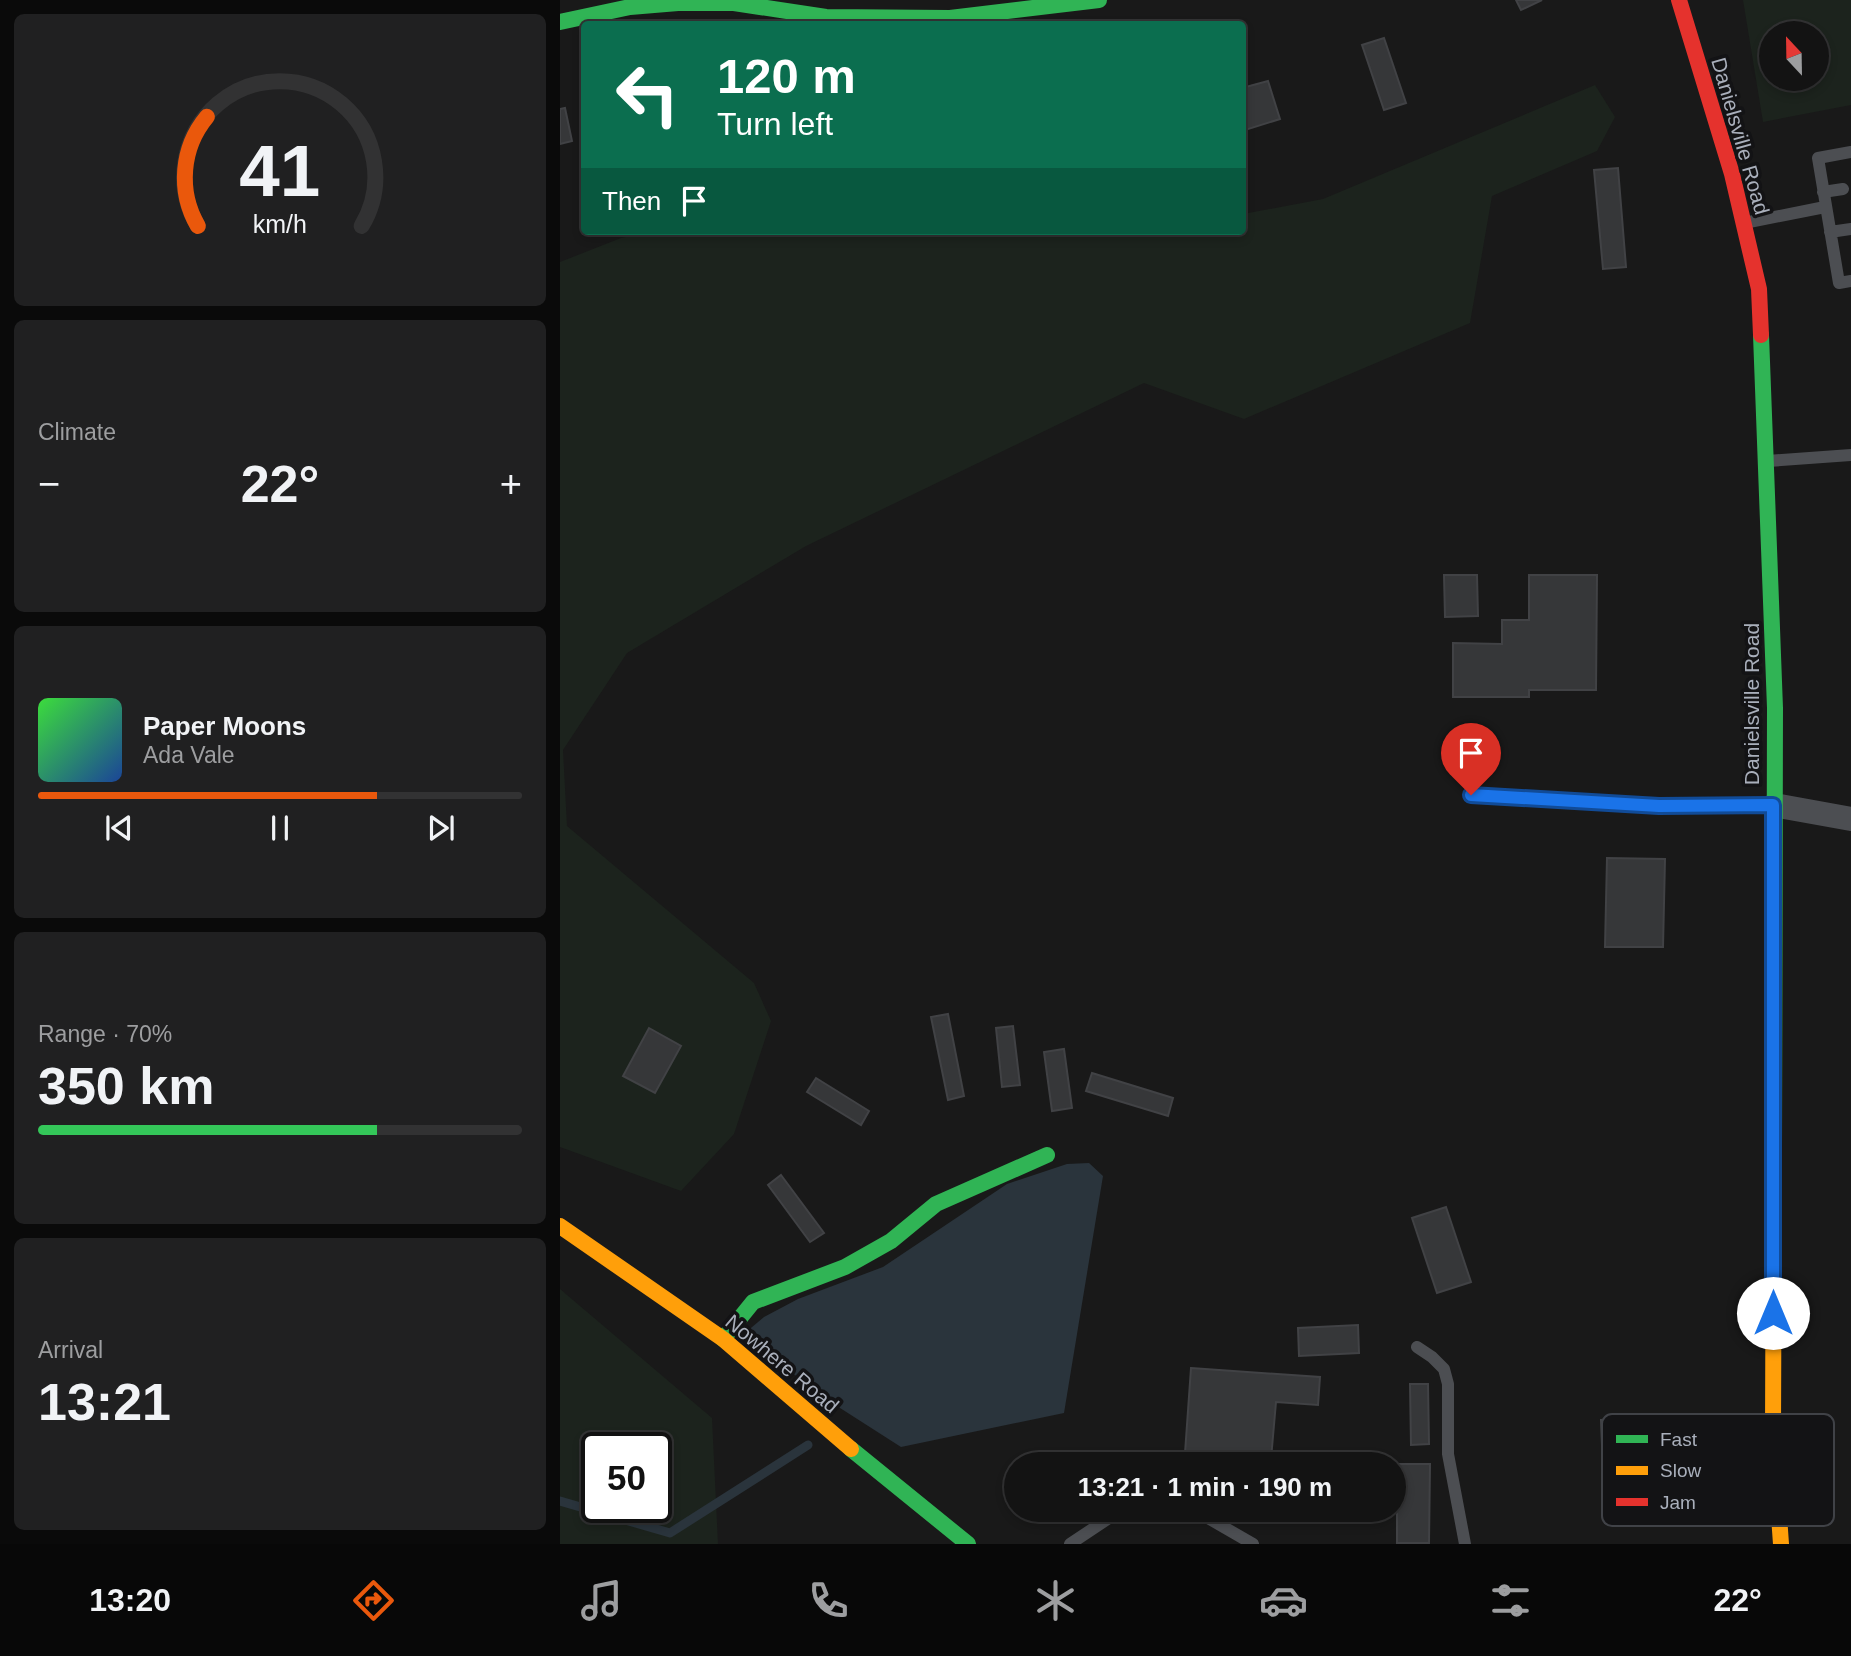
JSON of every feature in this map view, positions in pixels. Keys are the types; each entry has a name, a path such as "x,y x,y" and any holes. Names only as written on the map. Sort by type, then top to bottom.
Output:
{"main road":[{"path":"560,22 631,8 678,3 734,3 826,17 950,18 1099,0"},
{"name":"Danielsville Road","path":"1679,0 1732,174 1759,289 1775,708 1773,1414"},
{"path":"723,1339 753,1302 845,1267 891,1241 936,1204 1047,1154"},
{"name":"Nowhere Road","path":"560,1226 723,1339 838,1438 968,1544"},
{"name":"Danielsville Road","path":"1780,1526 1781,1544"}],"street":[{"path":"1773,805 1851,819"}],"lane":[{"path":"1851,152 1818,158 1839,283 1851,281"},
{"path":"1823,192 1843,189"},
{"path":"1744,223 1825,207"},
{"path":"1830,232 1851,229"},
{"path":"1767,461 1851,454"},
{"path":"1471,795 1659,806 1773,805"},
{"path":"1417,1347 1444,1369 1448,1384 1448,1454 1465,1544"},
{"path":"1070,1544 1103,1522"},
{"path":"1215,1522 1253,1544"}],"shaded area":[{"path":"1743,0 1851,0 1851,105 1763,122"},
{"path":"1595,85 1615,117 1597,151 1492,196 1470,323 1244,419 1144,383 806,546 627,653 563,750 567,826 754,983 771,1021 734,1134 681,1191 560,1147 560,262 621,238 636,235 1246,235 1246,213 1323,199"},
{"path":"1089,1163 1103,1176 1064,1413 901,1447 826,1399 747,1338 745,1333 764,1317 798,1299 883,1267 1007,1184 1067,1164"},
{"path":"560,1289 712,1418 718,1544 560,1544"}],"building":[{"path":"1516,0 1542,0 1521,10"},
{"path":"1384,38 1406,103 1384,110 1362,45"},
{"path":"1268,81 1280,119 1246,130 1246,87"},
{"path":"565,108 572,141 560,144 560,109"},
{"path":"1618,168 1626,267 1603,269 1594,170"},
{"path":"1444,575 1477,575 1478,616 1445,617"},
{"path":"1529,575 1597,575 1596,690 1529,690 1529,697 1453,697 1453,643 1502,644 1502,620 1529,620"},
{"path":"1607,858 1665,859 1663,947 1605,947"},
{"path":"948,1014 964,1096 948,1100 931,1017"},
{"path":"1013,1026 1020,1085 1002,1087 996,1028"},
{"path":"649,1028 681,1046 655,1093 623,1076"},
{"path":"1064,1049 1072,1108 1052,1111 1044,1052"},
{"path":"1092,1073 1173,1098 1168,1116 1086,1091"},
{"path":"816,1078 869,1111 861,1125 807,1092"},
{"path":"781,1175 824,1233 810,1242 768,1185"},
{"path":"1446,1207 1471,1282 1437,1293 1412,1218"},
{"path":"1358,1325 1359,1353 1299,1356 1298,1328"},
{"path":"1191,1368 1320,1377 1318,1405 1276,1402 1272,1452 1185,1452"},
{"path":"1410,1384 1428,1384 1429,1444 1411,1445"},
{"path":"1406,1464 1430,1464 1429,1543 1397,1543 1397,1522 1406,1522"}],"waterway":[{"path":"560,1501 670,1533 808,1445"}],"traffic: fast":[{"path":"560,22 630,7 678,3 734,3 826,17 950,18 1099,0"},
{"path":"1761,335 1775,708 1774,1151"},
{"path":"723,1339 753,1302 845,1267 891,1241 936,1204 1047,1155"},
{"path":"851,1449 968,1544"}],"traffic: slow":[{"path":"1773,1414 1774,1151"},
{"path":"560,1226 723,1339 851,1449"},
{"path":"1780,1526 1781,1544"}],"traffic: jam":[{"path":"1679,0 1732,174 1759,289 1761,335"}],"route":[{"path":"1471,795 1659,806 1773,805 1773,1313"}]}
